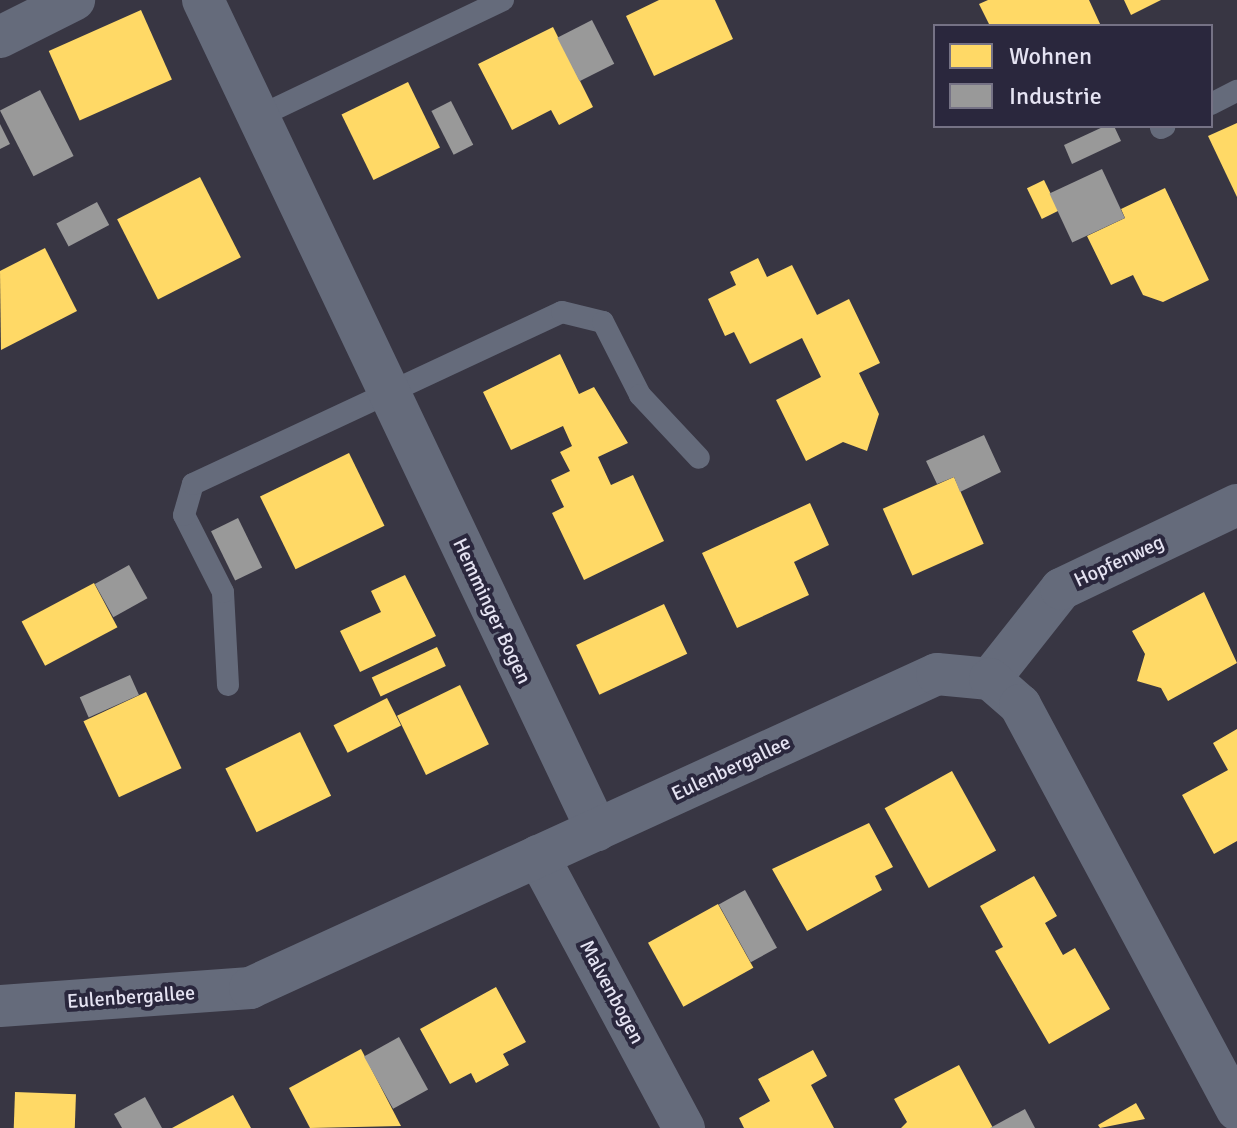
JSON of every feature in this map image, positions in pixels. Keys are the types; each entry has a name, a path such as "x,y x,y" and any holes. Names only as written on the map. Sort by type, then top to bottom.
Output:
{"street":[{"path":"0,37 74,0"},
{"name":"Hemminger Bogen","path":"203,0 262,115 388,391 597,830"},
{"name":"Hopfenweg","path":"990,679 1061,589 1237,505"},
{"name":"Eulenbergallee","path":"0,1006 250,988 937,674 990,679"},
{"path":"990,679 1020,705 1237,1110"},
{"name":"Malvenbogen","path":"538,856 684,1128"}],"lane":[{"path":"262,115 503,0"},
{"path":"1213,103 1237,91"},
{"path":"228,685 223,592 184,515 193,484 562,312 603,322 640,395 699,458"}],"building: Wohnen":[{"path":"659,0 715,0 733,39 654,76 626,16"},
{"path":"988,0 1089,0 1100,24 989,24 979,4"},
{"path":"1124,0 1161,0 1131,15"},
{"path":"141,10 172,79 80,121 49,51"},
{"path":"553,27 593,107 559,125 551,110 512,130 478,64"},
{"path":"408,82 440,148 373,180 341,114"},
{"path":"1237,123 1237,197 1208,136"},
{"path":"200,177 241,257 158,299 117,219"},
{"path":"1044,180 1059,211 1042,219 1027,188"},
{"path":"1165,188 1209,280 1163,302 1143,295 1133,275 1111,285 1087,236 1125,218 1121,209"},
{"path":"45,248 77,311 1,350 0,271"},
{"path":"758,258 767,277 792,265 817,315 849,299 880,363 859,373 879,414 867,451 843,442 806,461 776,400 821,377 802,338 750,364 734,332 725,336 708,299 736,285 730,272"},
{"path":"560,354 579,394 594,387 628,443 598,457 611,485 633,475 664,541 584,580 552,513 564,507 551,480 570,471 560,452 572,446 563,426 511,450 483,392"},
{"path":"349,453 385,526 296,569 260,496"},
{"path":"954,477 984,544 912,575 883,509"},
{"path":"810,503 829,545 794,562 809,595 737,628 702,553"},
{"path":"405,575 436,636 360,672 340,631 381,612 371,591"},
{"path":"94,583 117,627 45,666 22,621"},
{"path":"1204,592 1237,663 1168,701 1161,688 1137,681 1145,654 1132,631"},
{"path":"664,604 687,654 599,695 576,645"},
{"path":"437,647 446,666 381,696 372,677"},
{"path":"460,685 489,744 426,775 397,716"},
{"path":"146,692 181,768 119,797 83,721"},
{"path":"387,698 401,726 348,753 334,725"},
{"path":"1237,729 1237,841 1214,854 1182,795 1228,770 1213,743"},
{"path":"300,732 331,796 257,832 225,768"},
{"path":"952,771 996,851 929,888 885,808"},
{"path":"869,823 893,867 875,876 882,890 807,931 772,869"},
{"path":"1034,876 1057,916 1045,923 1063,955 1075,948 1110,1009 1049,1044 995,951 1003,947 980,906"},
{"path":"718,904 753,968 683,1007 648,943"},
{"path":"496,987 526,1042 503,1054 509,1065 476,1083 471,1073 450,1084 420,1029"},
{"path":"361,1049 401,1126 310,1128 289,1088"},
{"path":"813,1050 827,1076 811,1085 834,1128 744,1128 739,1118 770,1101 758,1079"},
{"path":"959,1065 993,1128 901,1128 907,1122 894,1099"},
{"path":"15,1092 76,1094 75,1128 14,1128"},
{"path":"233,1095 251,1128 172,1128"},
{"path":"1136,1103 1145,1119 1100,1128 1098,1125"}],"building: Industrie":[{"path":"592,20 614,64 579,81 557,38"},
{"path":"40,90 74,156 34,176 0,110"},
{"path":"451,101 473,145 454,155 431,111"},
{"path":"0,124 10,144 0,149"},
{"path":"1101,128 1115,128 1121,141 1072,164 1064,145"},
{"path":"1102,169 1125,218 1072,242 1049,194"},
{"path":"97,202 109,225 69,247 56,224"},
{"path":"984,435 1001,472 960,492 954,477 937,484 926,461"},
{"path":"238,518 262,567 235,581 211,531"},
{"path":"129,565 147,598 113,617 95,584"},
{"path":"130,675 139,695 89,717 80,697"},
{"path":"745,890 777,948 751,962 719,905"},
{"path":"399,1037 428,1089 393,1109 364,1056"},
{"path":"145,1097 162,1128 122,1128 114,1114"},
{"path":"1025,1109 1035,1128 990,1128"}]}
